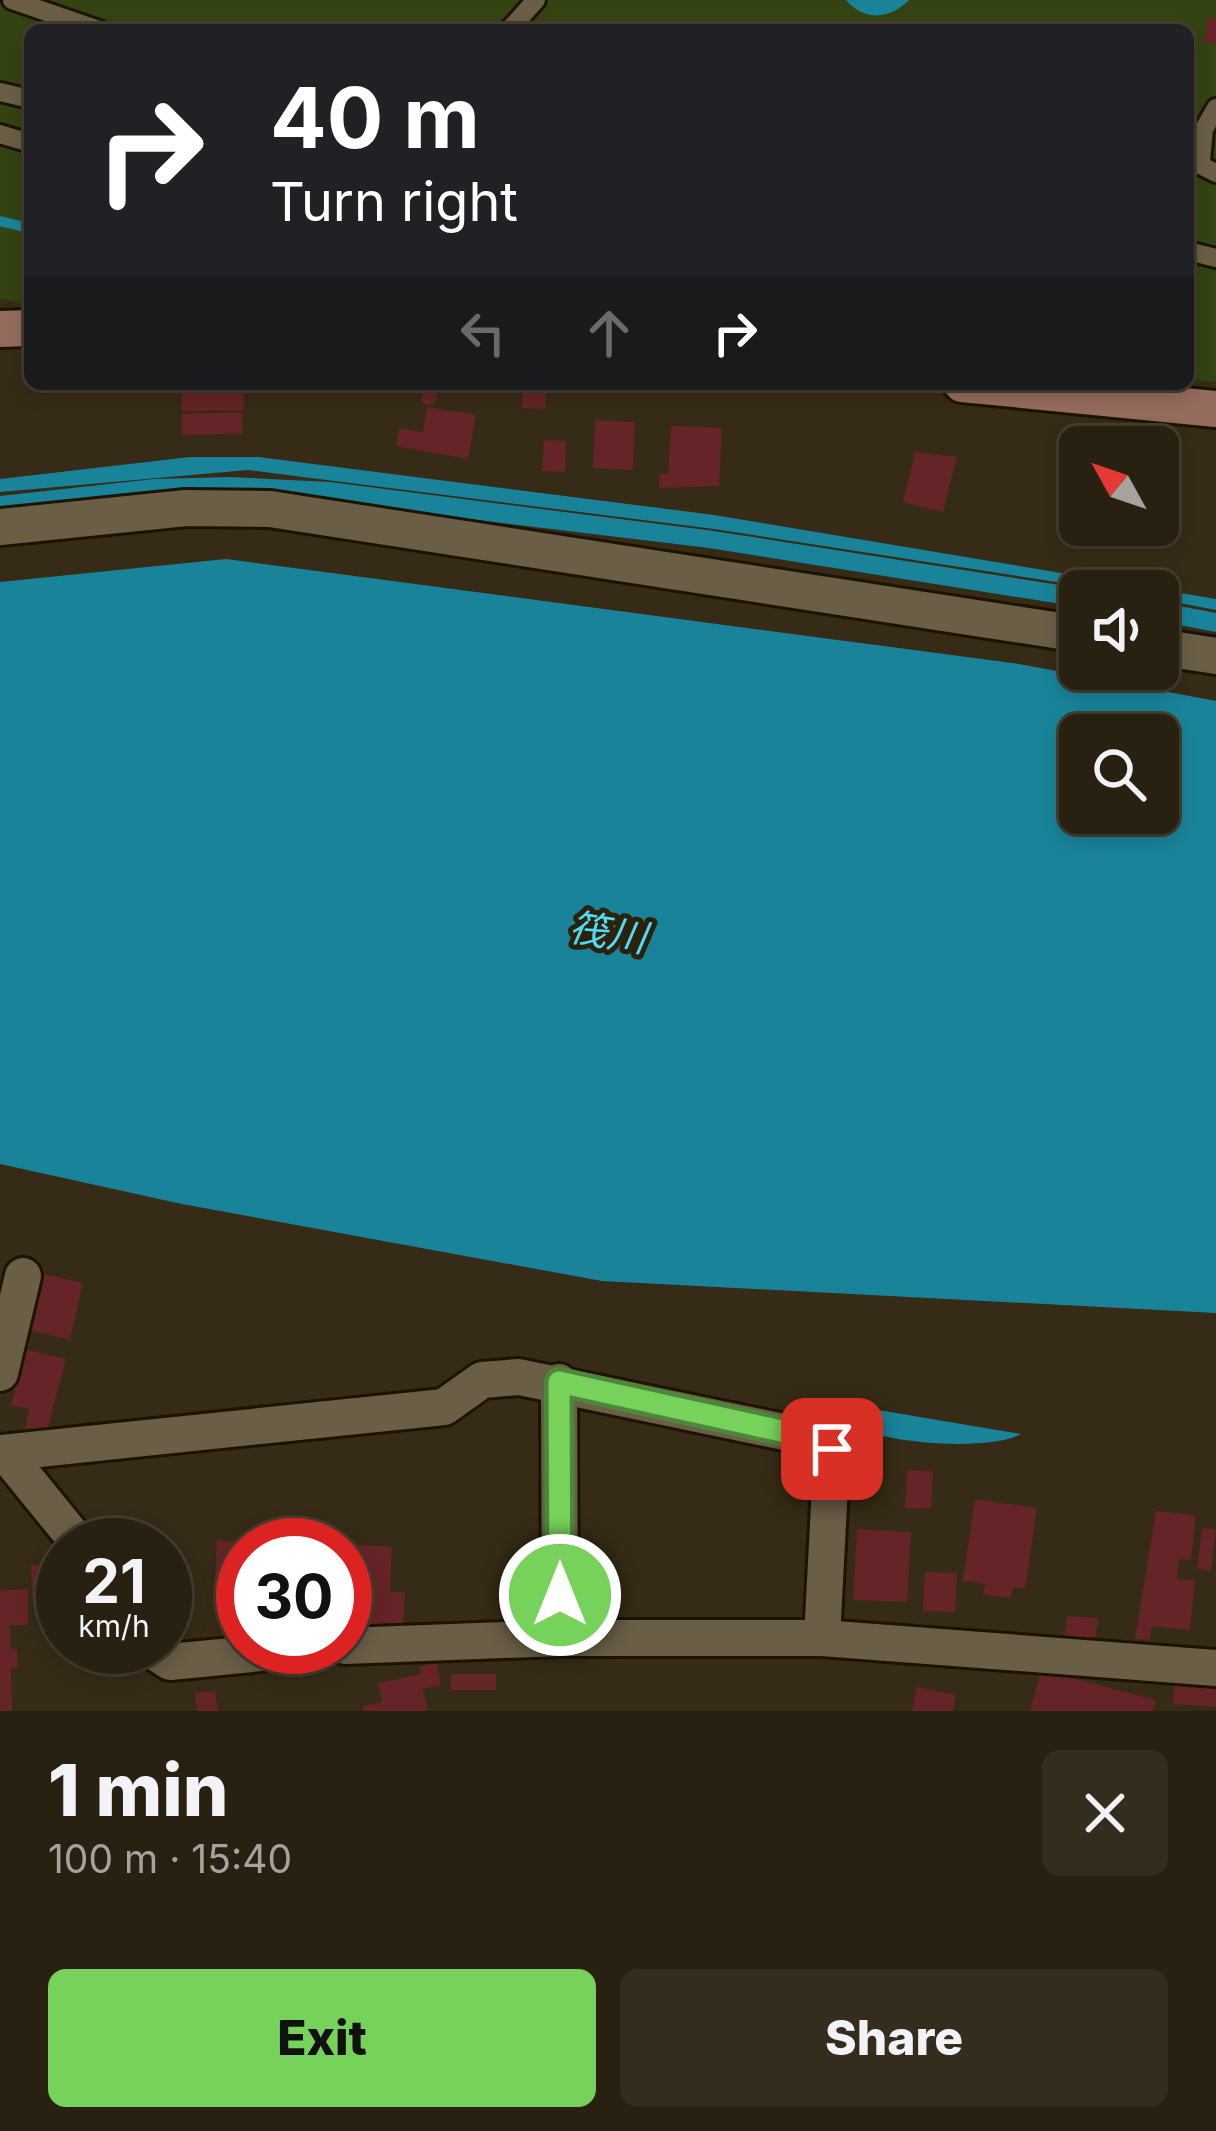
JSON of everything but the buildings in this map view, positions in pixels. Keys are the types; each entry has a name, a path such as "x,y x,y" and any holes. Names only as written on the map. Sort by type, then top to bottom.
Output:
{"main road":[{"path":"1023,390 1216,409"}],"street":[{"path":"0,527 186,508 269,509 1059,631"},
{"path":"1179,650 1216,656"},
{"path":"0,1373 23,1276"},
{"path":"3,1454 444,1407 482,1380 559,1382 813,1438 832,1449 822,1638"},
{"path":"559,1382 560,1638"},
{"path":"3,1454 57,1518"},
{"path":"372,1645 560,1638 822,1638 1216,1668"}],"lane":[{"path":"12,0 82,24"},
{"path":"514,24 536,0"},
{"path":"1202,164 1204,128 1216,108"}],"green space":[{"path":"0,0 1216,0 1216,382 1194,380 1194,24 24,24 24,222 0,216"},
{"path":"0,224 24,230 24,304 0,298"}],"water":[{"path":"846,0 909,0 894,11 869,15"},
{"path":"190,457 258,457 714,515 1059,573 1059,582 714,529 248,470 0,492 0,479"},
{"path":"154,479 330,482 714,531 1059,585 1059,604 709,548 227,490 153,493 0,512 0,496"},
{"name":"筏川","path":"226,559 1019,664 1059,672 1059,690 1157,690 1216,701 1216,1313 602,1281 182,1204 0,1164 0,582"},
{"path":"1179,593 1216,599 1216,610 1179,603"},
{"path":"1179,606 1216,613 1216,632 1179,625"},
{"path":"878,1410 1021,1434 985,1443 933,1443 882,1436 846,1422 851,1414"}],"waterway":[{"path":"0,221 24,227"}],"route":[{"path":"560,1595 559,1382 813,1438 832,1449"}]}
